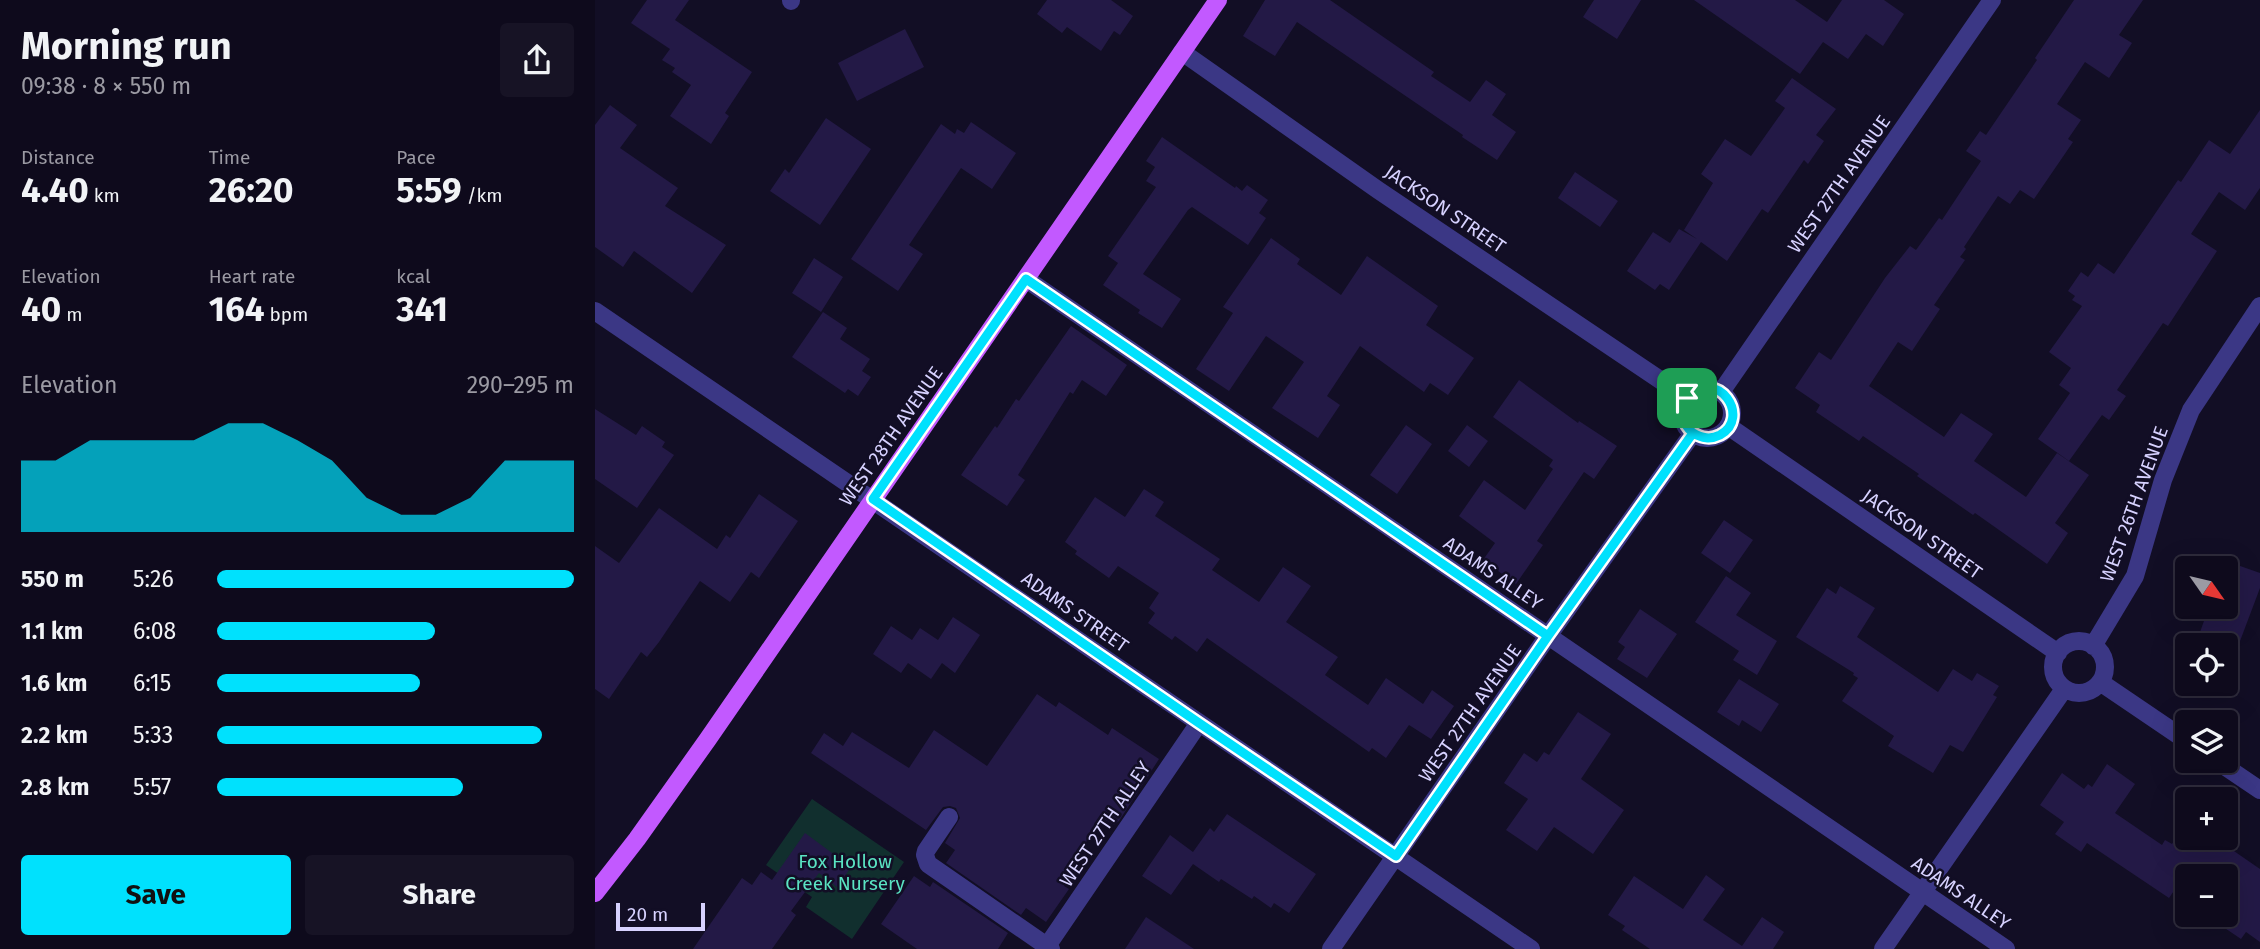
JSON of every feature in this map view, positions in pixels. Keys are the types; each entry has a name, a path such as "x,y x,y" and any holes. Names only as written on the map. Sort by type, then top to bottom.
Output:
{"main road":[{"name":"WEST 28TH AVENUE","path":"595,893 700,750 1218,0"}],"street":[{"name":"WEST 27TH AVENUE","path":"1721,392 1992,0"},
{"name":"JACKSON STREET","path":"1182,52 1378,190 1687,398"},
{"name":"ADAMS ALLEY","path":"1026,279 2006,949"},
{"name":"WEST 26TH AVENUE","path":"2093,646 2135,576 2163,480 2191,410 2260,306"},
{"name":"ADAMS STREET","path":"595,311 1531,949"},
{"path":"1705,388 1721,392 1729,400 1732,409 1728,426 1722,434 1713,437 1703,438 1693,433 1683,420 1682,411 1687,398 1705,388"},
{"name":"JACKSON STREET","path":"1728,426 2058,653"},
{"name":"WEST 27TH AVENUE","path":"1331,949 1548,636 1693,433"},
{"path":"2075,642 2093,646 2101,653 2104,666 2100,682 2091,690 2082,693 2064,688 2053,672 2058,653 2066,645 2075,642"},
{"path":"2100,682 2175,733"},
{"path":"1883,949 2064,688"},
{"name":"WEST 27TH ALLEY","path":"1048,948 1199,723"},
{"path":"2235,773 2260,790"},
{"path":"950,817 926,851 928,864 1048,948"}],"green space":[{"name":"Fox Hollow Creek Nursery","path":"812,799 904,862 852,939 806,907 812,897 766,865"}],"building":[{"path":"647,0 689,0 675,20 752,72 725,113 729,116 711,144 670,116 691,85 672,72 675,68 662,60 670,49 631,23"},
{"path":"1047,0 1111,0 1133,16 1120,35 1114,31 1101,51 1067,27 1062,33 1037,14"},
{"path":"1265,0 1330,0 1434,72 1431,76 1470,102 1486,80 1506,94 1492,115 1516,132 1497,160 1297,22 1275,56 1243,36"},
{"path":"1594,0 1641,0 1617,39 1583,17"},
{"path":"1694,0 1795,0 1827,22 1842,0 1884,0 1904,14 1883,46 1866,34 1848,59 1823,42 1800,74"},
{"path":"2074,0 2143,0 2119,35 2132,43 2109,78 2085,62 2057,104 2081,120 2068,139 2073,142 2034,199 2020,190 2010,204 1998,196 1964,247 1966,249 1960,257 1965,260 1934,305 1940,309 1912,351 1898,342 1869,386 1944,437 1961,413 1993,434 1974,461 2026,497 2057,453 2089,475 2055,523 2068,533 2047,564 1863,436 1859,441 1816,412 1820,405 1795,388 1819,352 1831,360 1885,278 1910,246 1916,250 1939,218 1942,220 1981,161 1966,151 1980,131 1986,135"},
{"path":"905,29 924,67 857,101 838,63"},
{"path":"1792,78 1836,109 1816,135 1824,141 1808,164 1804,160 1768,213 1762,209 1727,261 1701,242 1669,290 1660,284 1655,290 1627,271 1653,232 1670,243 1679,229 1697,239 1684,230 1713,183 1701,174 1725,139 1751,156 1785,108 1775,101"},
{"path":"610,105 637,125 620,148 678,188 665,206 726,245 692,293 634,251 623,267 595,247 595,125"},
{"path":"2260,110 2260,188 2245,210 2219,192 2191,234 2217,251 2168,326 2163,323 2117,390 2126,396 2109,420 2102,415 2069,461 2038,439 2070,393 2059,385 2071,368 2049,352 2082,306 2072,300 2075,296 2068,291 2081,272 2088,277 2098,263 2114,274 2178,180 2181,182 2209,140 2230,154"},
{"path":"826,118 871,149 820,225 770,191 785,169 789,173"},
{"path":"971,122 1016,153 992,189 961,168 909,245 923,254 898,291 851,259 941,124 955,134 957,129 964,133"},
{"path":"1162,137 1235,188 1236,186 1242,191 1247,185 1268,200 1259,213 1266,218 1248,245 1192,207 1188,210 1143,274 1181,299 1162,328 1103,285 1118,263 1108,256 1156,187 1146,181 1155,167 1146,161"},
{"path":"1575,172 1618,201 1600,227 1558,198"},
{"path":"1271,238 1300,259 1297,264 1341,295 1367,256 1438,306 1426,325 1474,358 1448,395 1430,383 1424,392 1360,346 1327,396 1340,405 1318,438 1272,408 1304,362 1266,336 1229,391 1196,369 1233,313 1223,307"},
{"path":"814,258 843,277 821,312 792,293"},
{"path":"823,312 847,328 840,339 870,359 862,371 871,377 858,396 848,389 845,393 792,357"},
{"path":"1071,326 1127,365 1106,396 1082,380 1073,394 1070,392 1018,475 1025,480 1007,506 961,475 1016,399 1019,401"},
{"path":"1519,380 1578,423 1579,421 1617,446 1594,479 1584,472 1537,541 1543,545 1516,584 1483,560 1495,543 1459,516 1484,480 1525,510 1553,469 1549,466 1553,460 1493,417"},
{"path":"595,409 636,435 642,426 665,442 662,447 674,455 637,508 595,479"},
{"path":"1406,425 1432,444 1397,494 1370,475"},
{"path":"1467,425 1488,441 1469,467 1448,451"},
{"path":"1144,489 1164,502 1155,516 1220,559 1212,570 1259,602 1283,567 1311,586 1286,622 1338,657 1325,675 1368,705 1386,678 1423,704 1432,690 1454,706 1431,739 1409,725 1386,758 1372,748 1369,752 1207,638 1197,652 1175,636 1172,640 1148,623 1155,613 1149,608 1159,593 1118,566 1109,578 1075,554 1077,551 1065,542 1095,497 1125,517"},
{"path":"759,494 798,521 759,578 751,572 730,602 700,581 659,642 647,657 641,652 609,699 595,689 595,546 619,563 659,508 717,549 726,535 730,538"},
{"path":"1724,520 1753,540 1730,573 1701,553"},
{"path":"2238,565 2260,573 2260,588 2238,646 2238,633 2200,633 2204,620 2238,620"},
{"path":"1726,576 1751,593 1736,615 1777,641 1757,675 1733,660 1739,651 1695,622"},
{"path":"1840,586 1875,608 1857,637 1938,692 1953,669 1972,681 1977,673 1999,686 1993,695 1997,697 1963,752 1950,745 1933,773 1888,746 1894,736 1842,701 1858,678 1854,673 1796,637 1827,588 1836,594"},
{"path":"1640,609 1677,634 1647,678 1617,659 1625,647 1618,642"},
{"path":"953,617 980,635 955,673 942,663 931,679 908,663 901,673 873,654 891,626 912,640 920,628 938,640"},
{"path":"1739,679 1779,704 1761,732 1742,720 1739,726 1717,712"},
{"path":"1037,694 1056,707 1059,702 1108,735 1112,728 1159,759 1119,821 1114,825 1102,818 1065,874 1070,877 1064,886 1069,889 1046,922 1026,908 1021,915 946,863 955,850 945,843 960,818 956,808 943,807 926,830 811,753 824,733 843,746 852,732 909,768 934,730 987,766"},
{"path":"1578,712 1611,734 1581,779 1624,810 1593,854 1554,827 1537,851 1506,830 1528,799 1504,783 1524,753 1537,762 1544,752 1549,755"},
{"path":"2107,764 2135,784 2115,813 2162,845 2165,840 2172,844 2175,840 2175,850 2232,850 2260,869 2260,942 2246,932 2241,939 2223,927 2238,927 2238,864 2175,864 2175,889 2169,898 2087,843 2081,852 2055,834 2064,822 2040,805 2062,773 2084,789 2088,784 2092,787"},
{"path":"1227,814 1316,874 1289,913 1274,903 1271,908 1254,896 1252,899 1221,879 1219,882 1193,864 1171,895 1142,876 1170,835 1193,852 1210,828 1214,832"},
{"path":"805,833 851,867 837,887 819,873 791,911 796,915 772,949 693,949 742,878 752,885 761,872 772,880"},
{"path":"1706,875 1725,889 1703,920 1742,946 1762,917 1784,932 1773,949 1650,949 1622,930 1625,926 1608,915 1634,876 1683,909"},
{"path":"914,876 930,887 933,882 1008,933 998,949 917,949 881,924"},
{"path":"1146,917 1194,949 1125,949"}],"route":[{"path":"1687,398 1682,411 1683,420 1693,433 1596,568 1548,636 1026,279 873,499 1396,856 1693,433 1710,438 1724,432 1730,424 1731,406 1720,391 1705,388 1687,398"}]}
